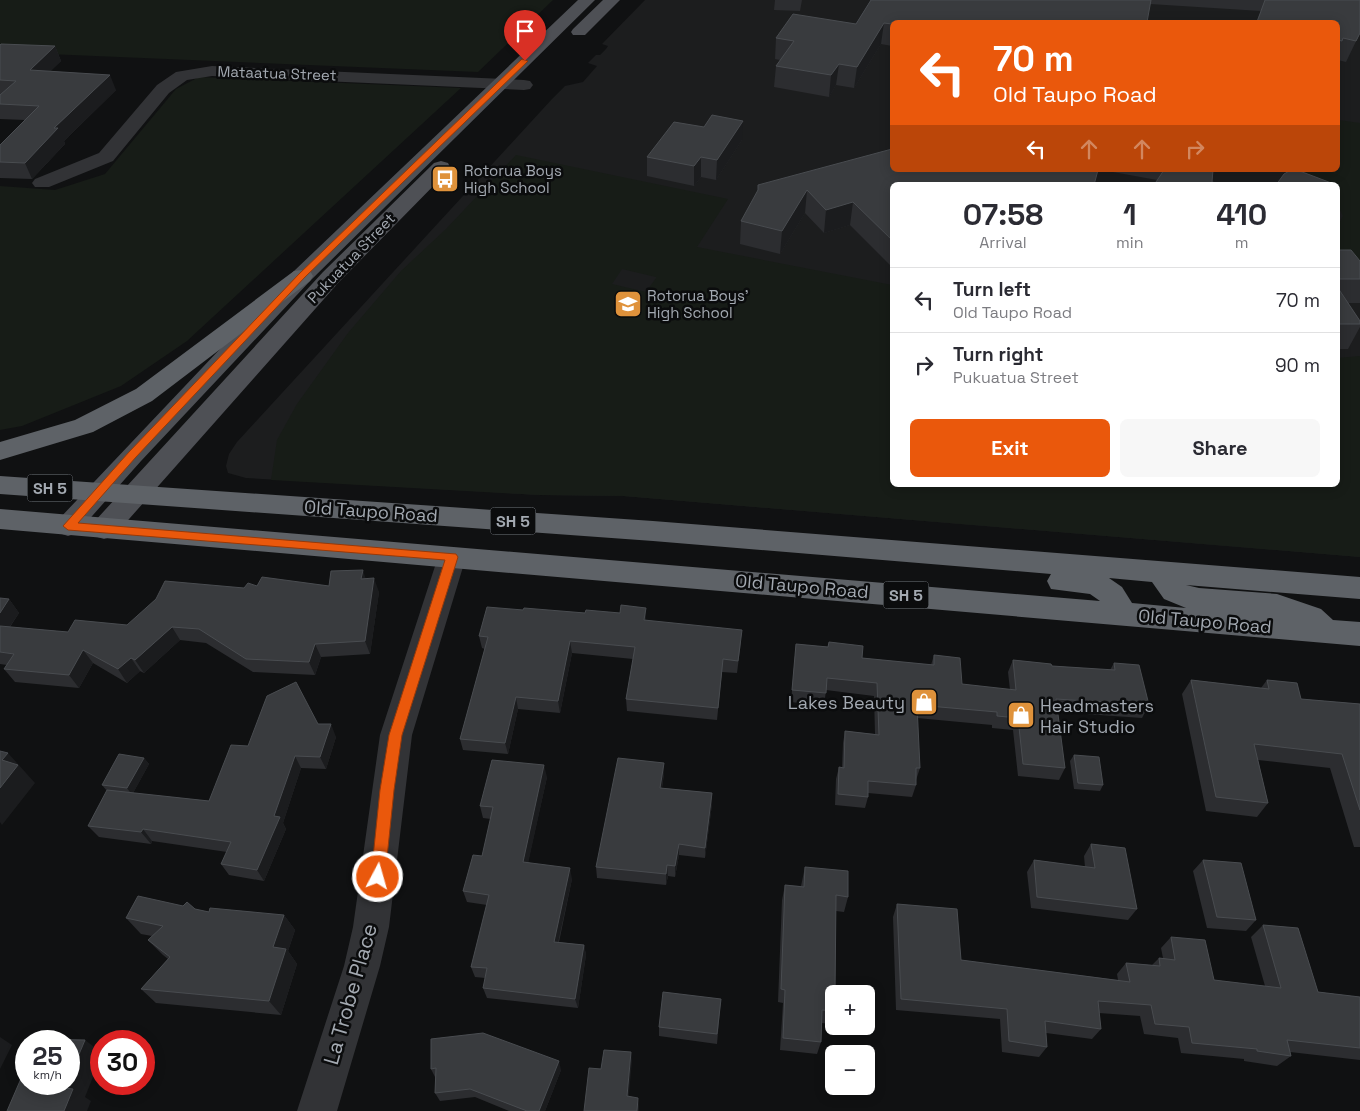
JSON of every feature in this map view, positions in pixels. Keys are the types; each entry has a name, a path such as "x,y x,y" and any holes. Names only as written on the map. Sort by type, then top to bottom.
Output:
{"highway":[{"path":"0,451 84,426 144,395 302,276"},
{"name":"Old Taupo Road","path":"0,485 742,538 1360,588"},
{"name":"Old Taupo Road","path":"0,519 1360,634"},
{"name":"Old Taupo Road","path":"452,557 469,542 496,537 652,548 702,546 742,538"},
{"path":"964,556 1005,574 1101,586 1111,592 1117,599 1121,613"},
{"path":"1160,571 1174,591 1182,596 1290,608 1315,618 1326,631"}],"main road":[{"name":"Pukuatua Street","path":"104,529 331,277 520,81 587,0"},
{"path":"568,42 612,0"},
{"name":"Pukuatua Street","path":"68,526 101,492 132,455 302,276 520,81"}],"street":[{"name":"Mataatua Street","path":"42,183 106,157 163,89 182,76 212,71 520,81"},
{"name":"La Trobe Place","path":"317,1111 362,966 371,927 396,735 452,557"}],"shaded area":[{"path":"0,0 553,0 478,72 0,52"},
{"name":"Rotorua Boys' High School","path":"645,0 1360,0 1360,557 623,496 539,495 246,478 228,473 226,466 229,454 237,442 552,99 565,86 583,82 597,66 588,63 596,55 600,55 608,46 602,44"},
{"path":"199,77 461,88 187,341 121,386 22,426 0,430 0,186 55,190 105,174 176,89"},
{"path":"1340,120 1360,123 1360,295 1340,264 1340,221 1343,216 1340,210 1340,182 1308,182 1306,172 1340,172"},
{"name":"Rotorua Boys' High School","path":"516,155 728,199 697,247 890,285 890,487 1340,487 1340,358 1360,356 1360,557 623,496 539,495 271,480 277,440 297,404 348,333 401,271 446,229","holes":["622,269 656,278 646,292 612,284"]}],"building":[{"path":"871,0 1151,0 1147,20 890,20 890,24 884,23 857,67 839,64 831,75 776,66 794,41 776,38 793,14 856,24"},
{"path":"1265,0 1360,0 1360,33 1356,41 1343,38 1342,41 1340,40 1340,20 1258,20"},
{"path":"1,44 55,46 30,70 110,75 54,128 58,128 25,163 0,162 0,145 39,106 0,104 0,95 16,81 0,80"},
{"path":"712,115 743,121 717,160 701,157 694,166 647,157 674,122 704,127"},
{"path":"890,150 890,172 1097,172 1095,182 890,182 890,238 853,202 826,210 807,190 782,231 741,221 758,190 758,185"},
{"path":"1163,172 1213,172 1212,182 1156,182"},
{"path":"1288,172 1302,172 1329,182 1278,182"},
{"path":"1340,250 1351,250 1360,261 1360,279 1340,279"},
{"path":"1340,291 1360,321 1360,324 1340,324"},
{"path":"363,570 361,579 374,578 365,641 315,644 309,662 246,659 199,629 172,627 135,660 131,658 118,669 83,650 69,675 4,669 14,654 0,652 0,626 68,632 75,620 127,625 156,599 165,581 244,588 248,583 257,586 262,577 329,586 331,571"},
{"path":"0,598 9,599 0,613"},
{"path":"621,605 646,608 644,620 742,630 738,661 723,659 718,708 626,699 635,647 570,641 558,701 516,697 505,743 460,739 488,637 479,636 487,607 585,613 586,610 620,613"},
{"path":"829,642 863,646 862,658 934,665 934,655 960,658 962,684 1016,690 1013,660 1051,664 1052,666 1115,670 1114,663 1139,665 1149,705 1056,699 1065,768 1023,764 1018,718 997,716 997,712 917,705 920,768 916,768 916,785 868,781 868,797 838,794 839,767 844,768 845,731 879,735 877,683 827,678 826,693 792,690 796,644 828,647"},
{"path":"1191,680 1269,689 1267,680 1297,683 1301,699 1360,704 1360,810 1342,754 1254,744 1268,803 1216,797"},
{"path":"296,682 318,724 331,724 320,757 295,756 274,816 280,817 257,870 221,864 231,842 143,829 141,832 88,826 107,790 209,801 231,745 248,746 267,696"},
{"path":"0,751 8,753 2,760 18,765 0,788"},
{"path":"119,754 144,758 127,788 102,785"},
{"path":"1074,755 1099,757 1103,785 1078,783"},
{"path":"618,758 664,763 660,788 712,793 705,848 679,844 675,866 667,865 666,874 596,867"},
{"path":"492,760 544,765 523,862 570,868 554,942 584,945 575,999 483,988 487,968 471,967 489,895 463,891 473,855 482,856 493,807 480,806"},
{"path":"1091,844 1125,848 1137,909 1037,897 1034,860 1095,868"},
{"path":"1203,860 1241,863 1256,920 1217,917"},
{"path":"805,867 848,871 848,897 836,895 835,985 825,985 825,1010 822,1010 821,1042 783,1038 785,990 781,989 785,885 804,887"},
{"path":"138,896 183,906 187,902 195,909 209,912 210,908 284,915 273,947 286,949 269,1001 141,989 170,957 148,940 163,926 126,918"},
{"path":"897,904 957,909 961,960 1130,982 1126,963 1160,966 1159,958 1175,960 1171,937 1205,940 1214,980 1281,988 1263,925 1298,928 1318,992 1360,997 1360,1048 1287,1040 1291,1056 1257,1051 1257,1049 1192,1043 1189,1027 1155,1024 1151,1005 1098,1001 1101,1029 1045,1021 1047,1047 1009,1041 1007,1009 901,999"},
{"path":"663,992 721,999 717,1034 659,1027"},
{"path":"483,1033 559,1061 539,1111 527,1111 470,1089 435,1093 436,1068 431,1069 431,1039"},
{"path":"80,1040 85,1040 80,1052"},
{"path":"604,1050 631,1052 627,1096 638,1098 637,1111 584,1111 589,1068 601,1069"},
{"path":"15,1092 15,1095 71,1095 64,1111 7,1111"}],"place":[{"name":"Rotorua Boys High School","path":"445,179"},
{"name":"Rotorua Boys' High School","path":"628,304"},
{"name":"Lakes Beauty","path":"924,702"},
{"name":"Headmasters Hair Studio","path":"1021,715"}],"route":[{"path":"378,877 387,790 396,735 452,557 68,526 101,492 132,455 302,276 525,61"}]}
